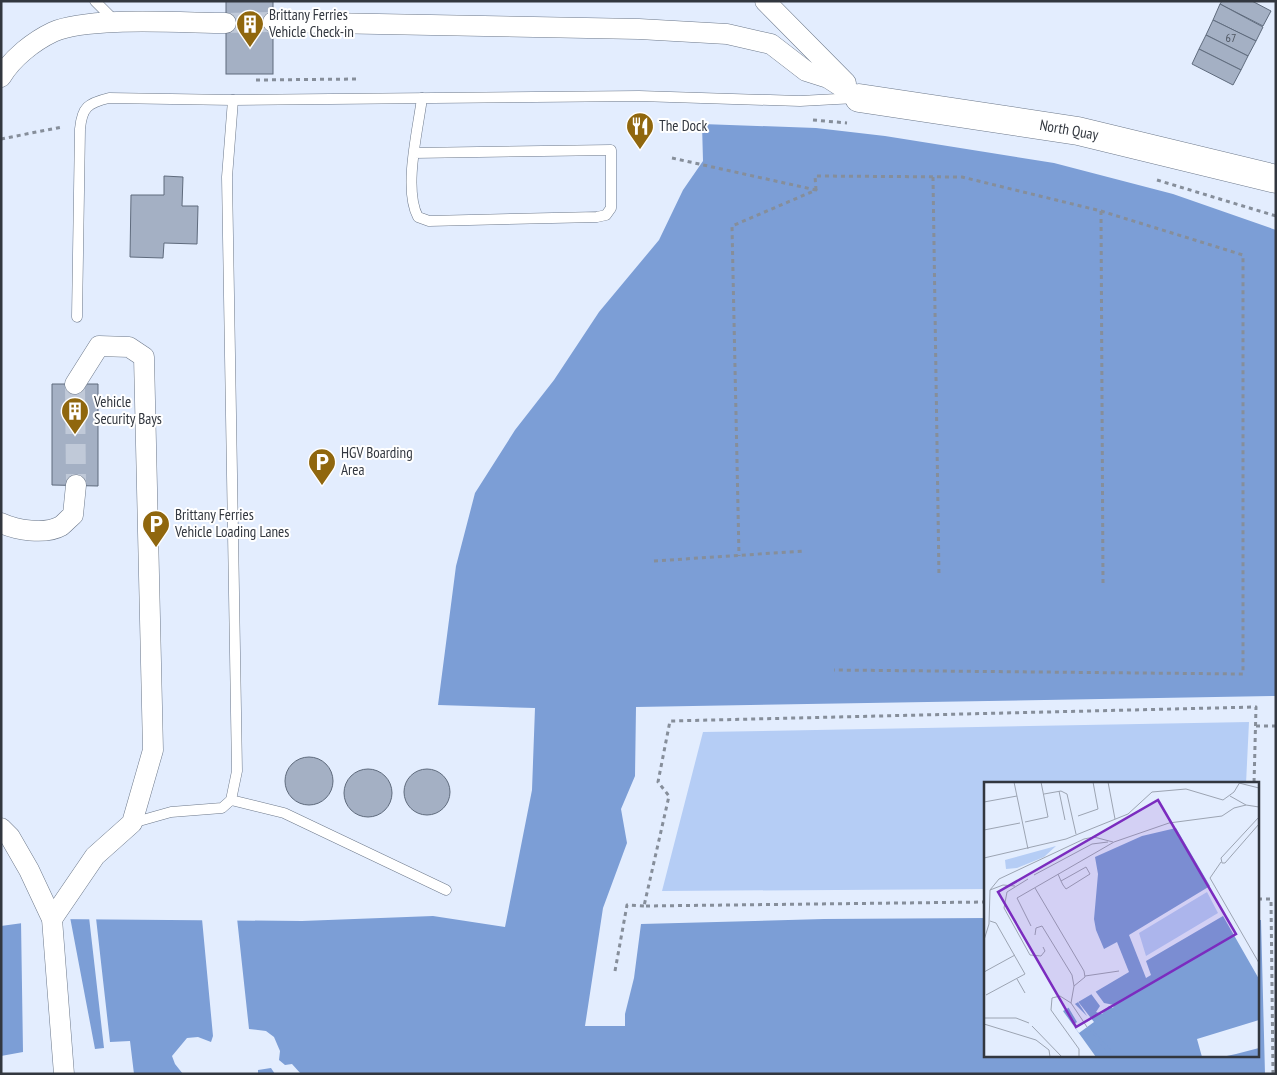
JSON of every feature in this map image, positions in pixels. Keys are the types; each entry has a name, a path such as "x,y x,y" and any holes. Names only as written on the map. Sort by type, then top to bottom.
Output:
{"street":[{"path":"765,1 859,98"},
{"path":"273,22 639,28 727,34 771,44 806,71 828,78 859,98"},
{"path":"1,76 6,68 34,43 54,32 75,26 118,23 226,23"},
{"name":"North Quay","path":"859,98 1078,131 1276,179"},
{"path":"52,919 95,856 132,823 153,750 144,357 128,347 99,346 75,384"},
{"path":"1,523 13,528 34,531 60,527 73,515 76,485"},
{"path":"1,828 10,837 52,919 64,1074"}],"lane":[{"path":"94,1 118,23"},
{"path":"77,317 82,114 92,102 108,98 233,100 694,97 800,101 859,98"},
{"path":"414,153 611,150 611,208 606,215 597,217 430,222 418,218 414,209 412,185 414,153 422,98"},
{"path":"132,823 171,812 222,808 231,800 237,771 227,177 233,100"},
{"path":"231,800 284,813 446,890"}],"path":[{"path":"1,139 64,126"},
{"path":"672,158 816,190"},
{"path":"816,190 815,176 962,177 1101,211 1243,255 1243,674 834,670"},
{"path":"933,177 939,577"},
{"path":"739,556 732,226 816,190"},
{"path":"1101,211 1103,583"},
{"path":"654,560 805,552"},
{"path":"644,906 669,796 658,782 670,721 1256,707 1254,782"},
{"path":"1256,726 1276,726"},
{"path":"1260,899 1274,899 1273,1074"},
{"path":"615,971 627,905 984,902"}],"shaded area":[{"path":"702,124 816,128 885,136 1054,163 1173,194 1276,230 1276,696 636,707 635,776 621,809 627,843 603,908 585,1026 625,1026 625,1014 634,978 641,924 824,919 984,918 984,1058 1260,1058 1261,920 1265,1074 1,1074 1,926 52,919 302,921 433,916 505,927 532,790 535,708 438,705 456,566 475,493 515,430 554,380 599,312 659,240 683,190 703,161"},
{"path":"1249,722 1246,782 984,782 984,889 662,891 703,732"}],"pier":[{"path":"70,917 95,1049 104,1048 89,917 96,918 110,1042 130,1041 134,1074 1,1074 1,1056 23,1052 21,921"},
{"path":"237,918 249,1029 266,1031 274,1037 280,1051 279,1060 285,1065 292,1064 301,1074 275,1074 271,1068 258,1070 258,1074 183,1074 175,1064 172,1056 187,1038 198,1037 211,1042 213,1036 202,919"}],"building":[{"name":"Brittany Ferries Vehicle Check-in","path":"226,1 273,1 273,74 226,74"},
{"path":"1222,1 1252,1 1271,11 1263,26 1220,4"},
{"path":"1220,4 1263,27 1256,41 1213,20"},
{"path":"1213,20 1256,41 1248,56 1206,35"},
{"path":"1206,35 1248,56 1241,70 1199,49"},
{"path":"1199,49 1241,70 1233,85 1192,64"},
{"path":"164,176 183,177 182,206 198,206 197,244 164,243 163,258 130,257 131,195 164,195"},
{"name":"Vehicle Security Bays","path":"52,384 98,384 98,486 52,485"},
{"path":"304,757 314,757 323,761 329,767 333,781 329,795 323,801 314,805 304,805 295,801 289,795 285,786 285,776 289,767 295,761"},
{"path":"368,769 377,771 385,776 390,784 392,793 390,802 385,810 377,815 368,817 359,815 351,810 346,802 344,793 346,784 351,776 359,771"},
{"path":"422,769 432,769 444,775 449,783 449,801 444,809 436,814 422,815 414,812 407,805 404,797 404,787 407,779 414,772"}],"tunnel":[{"path":"226,23 273,22"},
{"path":"75,384 76,485"}],"place":[{"name":"Brittany Ferries Vehicle Check-in","path":"250,48"},
{"name":"The Dock","path":"640,150"},
{"name":"Vehicle Security Bays","path":"75,435"},
{"name":"HGV Boarding Area","path":"322,486"},
{"name":"Brittany Ferries Vehicle Loading Lanes","path":"156,548"}]}
